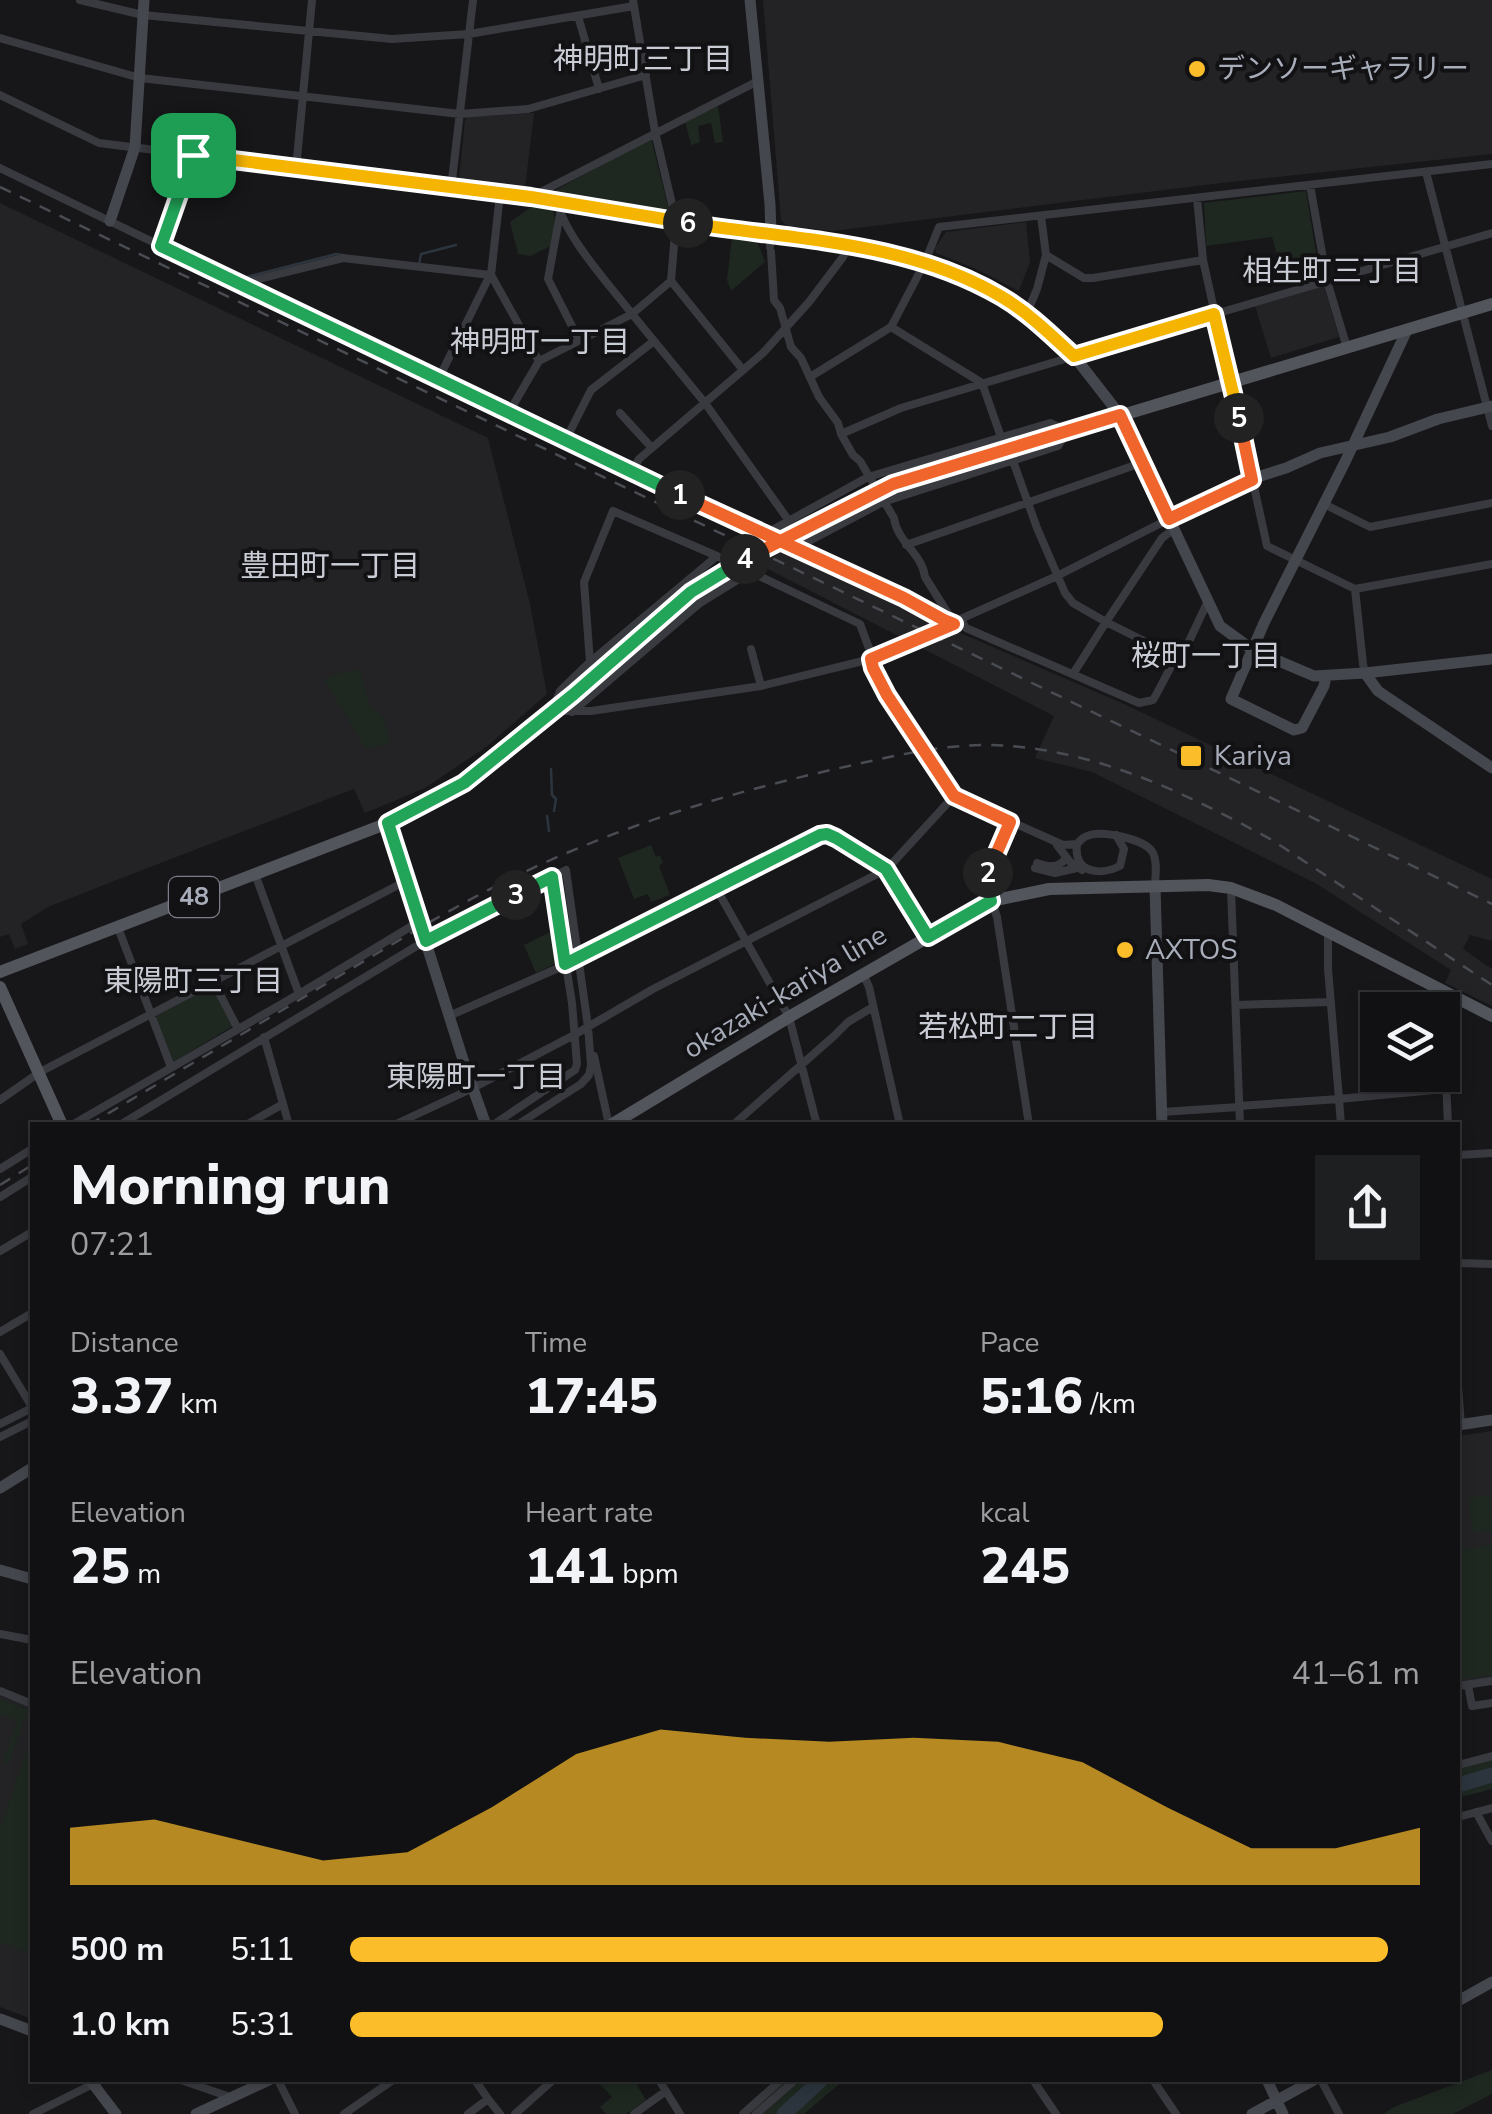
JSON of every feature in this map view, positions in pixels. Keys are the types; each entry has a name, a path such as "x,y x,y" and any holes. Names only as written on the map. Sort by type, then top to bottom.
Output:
{"main road":[{"path":"388,823 464,783 691,592 750,557 893,484 1492,304"},
{"name":"48","path":"0,972 388,823"},
{"name":"okazaki-kariya line","path":"615,1122 991,901 1049,889 1208,885 1231,888 1276,906 1492,1016"},
{"path":"0,987 61,1122"}],"street":[{"path":"80,0 143,15 392,39 470,34 633,3 655,132 676,221 671,280 743,370"},
{"path":"110,221 135,147 144,0"},
{"path":"296,169 312,0"},
{"path":"451,188 473,0"},
{"path":"750,0 770,204 774,300 791,347 801,358 906,545 914,550 925,577 957,622 1139,703 1156,695 1176,657 1184,652 1207,602"},
{"path":"578,16 599,89"},
{"path":"0,38 140,78 460,114 528,109 646,75"},
{"path":"531,197 758,81"},
{"path":"0,95 99,143 531,197 676,221 771,245 849,245 924,262 976,283 1027,314 1074,356 1120,415 1220,626 1254,650 1302,673 1326,676 1492,659"},
{"path":"161,246 193,155"},
{"path":"810,376 892,327 939,226 1492,164"},
{"path":"0,168 508,414 944,620 957,622"},
{"path":"1426,172 1492,426"},
{"path":"1310,185 1327,280 1348,348"},
{"path":"439,378 490,275 500,194"},
{"path":"1197,198 1203,260 1266,546 1355,589 1492,564"},
{"path":"557,202 560,214 590,262 705,403 789,521"},
{"path":"560,214 548,279 579,340"},
{"path":"1027,314 1046,255 1041,216"},
{"path":"841,434 902,408 1492,233"},
{"path":"632,472 639,459 785,331 849,245"},
{"path":"1046,255 1084,278 1203,260"},
{"path":"238,284 343,258 490,275"},
{"path":"490,275 538,361"},
{"path":"508,414 538,361 632,314 671,280"},
{"path":"892,327 982,384 1001,437"},
{"path":"1326,676 1302,728 1294,730 1231,698 1407,330"},
{"path":"565,441 590,390 654,341"},
{"path":"717,556 590,662 560,691 552,710 598,710 762,686 871,659 1172,524 1252,480 1320,453 1490,407"},
{"path":"620,413 652,448"},
{"path":"764,534 868,477 1050,423 1068,431 1058,446 883,502 794,549"},
{"path":"1013,461 1057,576 1073,603 1176,657"},
{"path":"906,545 1144,462"},
{"path":"1324,504 1370,527 1492,503"},
{"path":"590,662 584,582 613,511 860,624 873,668 887,695 954,796 1049,841 1076,868"},
{"path":"1073,674 1172,524"},
{"path":"572,712 700,603 750,572"},
{"path":"1355,589 1362,664 1378,691 1492,768"},
{"path":"751,649 762,686"},
{"path":"400,1122 473,1088 653,989 886,869 954,796"},
{"path":"1010,822 988,871 987,886 997,917 1028,1122"},
{"path":"388,823 473,1088 489,1122"},
{"path":"450,1016 579,959 820,835 827,834 886,869 928,937"},
{"path":"1049,841 1076,844 1093,834 1116,835 1149,847 1154,855 1162,1118 1239,1106 1414,1092"},
{"path":"1066,857 1056,866 1036,866 1056,873 1076,868 1114,870 1124,858 1116,835"},
{"path":"1076,844 1078,863 1091,870"},
{"path":"137,1121 264,1037 426,941 566,870 592,1065 581,1084 522,1122"},
{"path":"254,874 299,994"},
{"path":"495,1122 575,1070 578,1058 552,877"},
{"path":"0,1100 40,1072 406,881"},
{"path":"716,888 789,1017 816,1122"},
{"path":"1231,888 1240,1122"},
{"path":"77,1122 420,921"},
{"path":"117,926 171,1067"},
{"path":"1328,932 1341,1122"},
{"path":"864,974 899,1122"},
{"path":"214,981 238,1029"},
{"path":"1236,1004 1331,1002"},
{"path":"746,1121 848,1022 873,1007"},
{"path":"588,1027 609,1122"},
{"path":"264,1037 288,1122"},
{"path":"1446,1092 1448,1122"},
{"path":"251,1122 283,1104"},
{"path":"0,1169 30,1151"},
{"path":"1460,1156 1492,1153"},
{"path":"0,1197 30,1178"},
{"path":"0,1251 30,1233"},
{"path":"1460,1262 1492,1264"},
{"path":"0,1332 30,1314"},
{"path":"0,1354 30,1404"},
{"path":"0,1424 30,1408"},
{"path":"1460,1425 1492,1420"},
{"path":"0,1438 30,1422"},
{"path":"0,1488 30,1469"},
{"path":"0,1570 30,1578"},
{"path":"0,1634 30,1640"},
{"path":"1492,1681 1463,1685 1472,1706 1492,1703"},
{"path":"0,1691 30,1703"},
{"path":"1460,1764 1492,1756"},
{"path":"1460,1816 1492,1808"},
{"path":"1476,1812 1492,1840"},
{"path":"1460,2000 1492,1982"},
{"path":"0,2019 30,2030"},
{"path":"32,2114 95,2082 116,2114"},
{"path":"186,2082 230,2098"},
{"path":"196,2114 265,2082"},
{"path":"279,2082 295,2114"},
{"path":"344,2114 390,2082"},
{"path":"476,2082 500,2114"},
{"path":"515,2114 551,2082"},
{"path":"743,2114 779,2082"},
{"path":"756,2114 793,2082"},
{"path":"1034,2082 1056,2114"},
{"path":"1154,2082 1176,2114"},
{"path":"1268,2082 1283,2114"},
{"path":"1252,2114 1314,2082"},
{"path":"1319,2082 1340,2114"},
{"path":"634,2114 665,2084 680,2114"},
{"path":"468,2114 488,2100"}],"shaded area":[{"path":"763,0 1492,0 1492,154 833,231 787,226 781,220"},
{"path":"718,106 723,142 715,143 711,123 698,126 700,142 691,145 685,121"},
{"path":"534,113 525,188 459,180 468,117"},
{"path":"651,138 669,211 556,193 556,190"},
{"path":"1306,191 1320,277 1286,287 1272,237 1206,246 1204,203"},
{"path":"0,203 488,438 530,604 547,694 486,747 425,788 365,813 354,789 137,872 48,907 21,924 28,944 15,949 9,934 0,937"},
{"path":"534,205 551,207 551,246 530,256 518,254 510,222"},
{"path":"1026,222 1030,262 1019,291 936,253 935,248 946,232"},
{"path":"732,237 757,241 765,262 731,291 727,280"},
{"path":"1324,286 1339,337 1271,358 1255,306"},
{"path":"784,551 1124,704 1492,879 1492,941 1470,935 1463,949 1492,969 1492,1006 1445,983 1451,970 1315,883 1092,772 1035,758 1054,716 758,564"},
{"path":"360,669 370,707 383,715 390,744 366,749 324,679"},
{"path":"651,845 656,857 660,855 663,863 659,866 670,895 651,902 648,894 634,899 618,858"},
{"path":"556,929 561,961 536,973 524,945"},
{"path":"212,987 233,1026 173,1062 156,1016"},
{"path":"1492,1431 1492,1678 1460,1683 1460,1436"},
{"path":"1490,1495 1492,1530 1473,1533 1468,1498"},
{"path":"1460,1545 1466,1549 1492,1545 1492,1675 1460,1680"},
{"path":"0,1696 30,1707 30,2018 0,2007"},
{"path":"0,1699 28,1709 9,1764 3,1762 17,1721 0,1714"},
{"path":"30,1742 30,1953 0,1942 0,1828"},
{"path":"1492,1756 1492,1789 1460,1797 1460,1764"},
{"path":"1492,2070 1492,2094 1453,2114 1383,2114 1394,2107"},
{"path":"598,2082 635,2082 646,2100 626,2114 606,2114 600,2107 612,2097"},
{"path":"782,2082 842,2082 804,2114 744,2114"}],"waterway":[{"path":"419,265 421,254 456,245"},
{"path":"239,279 342,255"},
{"path":"551,769 554,811"},
{"path":"547,816 549,831"},
{"path":"1460,1784 1492,1775"},
{"path":"784,2114 819,2082"}],"railway":[{"path":"0,187 1492,904"},
{"path":"94,1122 438,917 547,862 626,829 707,802 831,770 942,748 987,745 1045,750 1146,779 1272,840 1492,985"},
{"path":"0,1185 30,1166"}],"place":[{"name":"デンソーギャラリー","path":"1197,69"},
{"name":"Kariya","path":"1191,756"},
{"name":"AXTOS","path":"1125,950"}],"district":[{"name":"神明町三丁目","path":"643,59"},
{"name":"相生町三丁目","path":"1332,271"},
{"name":"神明町一丁目","path":"540,342"},
{"name":"豊田町一丁目","path":"330,566"},
{"name":"桜町一丁目","path":"1206,656"},
{"name":"東陽町三丁目","path":"193,981"},
{"name":"若松町二丁目","path":"1008,1027"},
{"name":"東陽町一丁目","path":"476,1077"}],"route":[{"path":"193,155 161,246 508,414 764,534 794,549 904,598 954,624 871,659 887,695 954,796 1010,822 988,871 991,901 928,937 886,869 827,834 565,964 552,877 426,941 388,823 464,783 712,578 750,557 832,513 866,495 893,484 1120,415 1169,519 1252,480 1214,314 1074,356 1002,297 910,258 849,245 531,197 193,155"}]}
